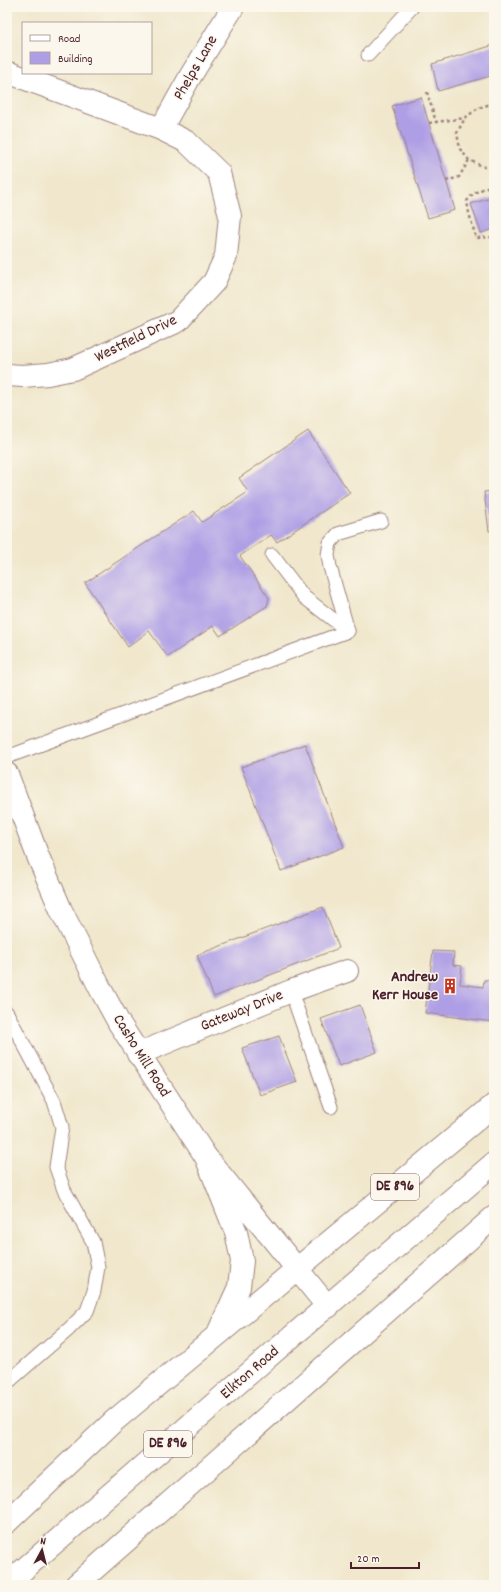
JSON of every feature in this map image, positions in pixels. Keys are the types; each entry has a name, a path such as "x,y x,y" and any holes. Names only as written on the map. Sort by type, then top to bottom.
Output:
{"street":[{"name":"Phelps Lane","path":"161,129 191,75 233,7"},
{"name":"Westfield Drive","path":"7,72 161,129 187,142 219,173 230,216 226,256 214,282 178,321 73,369 23,376 7,375"},
{"name":"Casho Mill Road","path":"7,774 37,854 61,910 100,990 138,1054 206,1157 328,1307"},
{"name":"Gateway Drive","path":"138,1054 291,991 347,972"},
{"name":"DE 896","path":"7,1522 114,1421 494,1105"},
{"path":"206,1157 236,1232 242,1261 239,1287 216,1336"},
{"name":"Elkton Road","path":"9,1584 275,1351 494,1163"},
{"path":"76,1585 494,1217"}],"lane":[{"path":"368,55 412,7"},
{"path":"348,631 330,567 328,555 330,543 338,534 381,521"},
{"path":"272,555 304,597 348,631"},
{"path":"7,757 348,631"},
{"path":"291,991 331,1107"},
{"path":"7,1013 54,1101 62,1127 56,1167 64,1190 93,1242 98,1267 94,1290 87,1311 69,1329 7,1383"}],"path":[{"path":"427,92 436,122"},
{"path":"494,103 478,108 465,118 457,133 460,148 469,160 484,167 494,166"},
{"path":"429,123 465,118"},
{"path":"446,181 458,177 469,160"},
{"path":"494,184 474,193 467,201 476,238 494,237"}],"building":[{"path":"494,45 494,75 438,91 432,64"},
{"path":"421,97 455,210 428,218 392,106"},
{"path":"494,197 494,229 481,233 471,204"},
{"path":"308,431 350,493 277,542 271,535 240,556 269,598 267,606 220,636 213,626 168,657 149,631 128,647 85,583 194,511 202,522 248,492 239,478"},
{"path":"494,491 494,531 489,531 484,492"},
{"path":"305,744 344,847 281,871 241,767"},
{"path":"323,907 339,948 214,997 197,955"},
{"name":"Andrew Kerr House","path":"433,951 454,952 453,965 462,966 460,984 483,987 484,980 491,980 491,987 494,988 493,1022 425,1013"},
{"path":"360,1005 377,1052 339,1066 321,1019"},
{"path":"279,1036 297,1082 260,1095 242,1048"}],"place":[{"name":"Andrew Kerr House","path":"450,986"}]}
